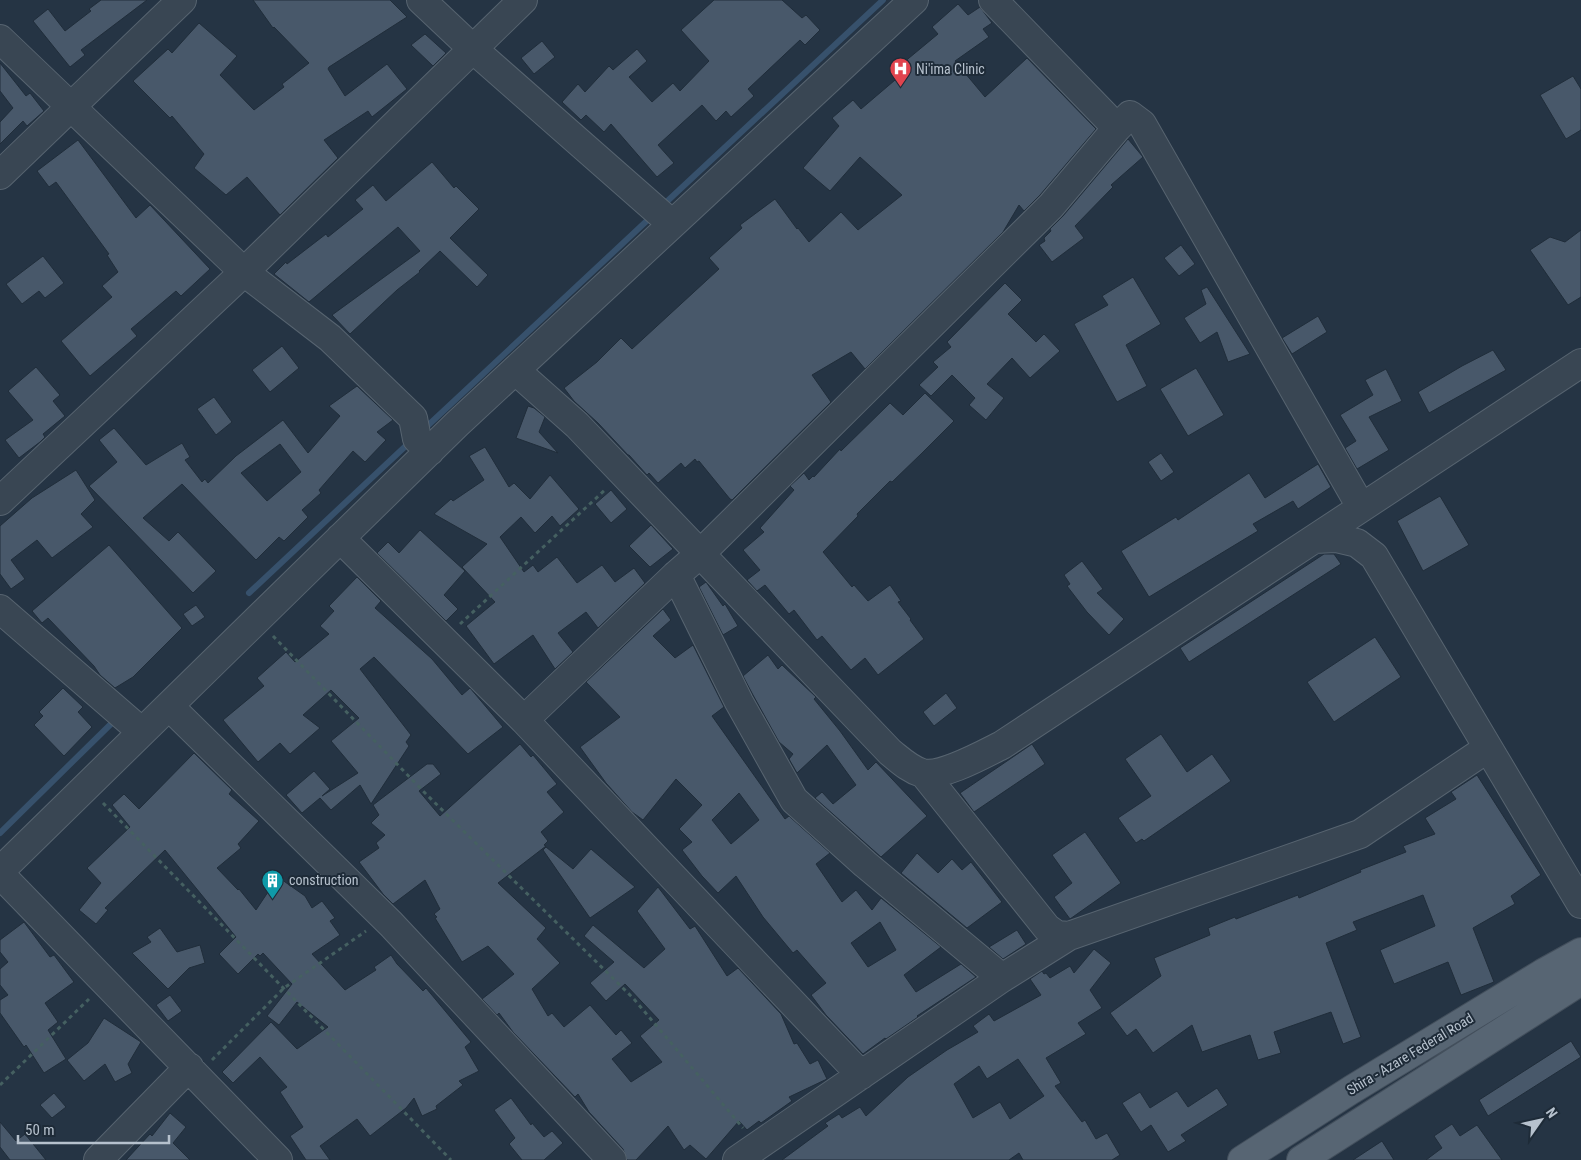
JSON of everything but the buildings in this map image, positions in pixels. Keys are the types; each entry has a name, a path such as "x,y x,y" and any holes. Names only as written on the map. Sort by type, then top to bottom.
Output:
{"main road":[{"name":"Shira - Azare Federal Road","path":"1242,1160 1350,1090 1581,952"},
{"name":"Shira - Azare Federal Road","path":"1301,1160 1581,981"},
{"path":"1350,1090 1372,1114"}],"street":[{"path":"0,175 182,0"},
{"path":"421,0 661,214"},
{"path":"0,501 244,272 523,0"},
{"path":"993,0 1117,128"},
{"path":"278,1160 0,872 87,786 129,720 169,706 340,538 420,436 516,370 661,214 909,2"},
{"path":"0,39 244,272 330,338 420,436"},
{"path":"524,720 700,554 1051,206 1130,115 1142,124 1361,507"},
{"path":"924,774 951,769 1002,745 1581,363"},
{"path":"516,370 577,426 890,752 908,768 924,774 1048,928 1057,935 1069,936"},
{"path":"340,538 524,720 861,1075"},
{"path":"1314,540 1336,538 1357,543 1374,556 1581,904"},
{"path":"676,575 739,702 794,800 865,864 1002,978"},
{"path":"0,609 129,720"},
{"path":"169,706 385,918 612,1160"},
{"path":"747,1153 1002,978 1069,936 1360,834 1488,748"},
{"path":"98,1160 193,1071"}],"path":[{"path":"443,640 623,473"},
{"path":"257,620 425,792 633,998 747,1153"},
{"path":"87,786 451,1160"},
{"path":"193,1071 284,988 385,918"},
{"path":"0,1085 106,982"}],"waterway":[{"path":"661,207 883,0"},
{"path":"422,431 652,216"},
{"path":"249,593 411,441"},
{"path":"0,833 117,718"}],"place":[{"name":"Ni'ima Clinic","path":"900,88"},
{"name":"construction","path":"273,899"}]}
